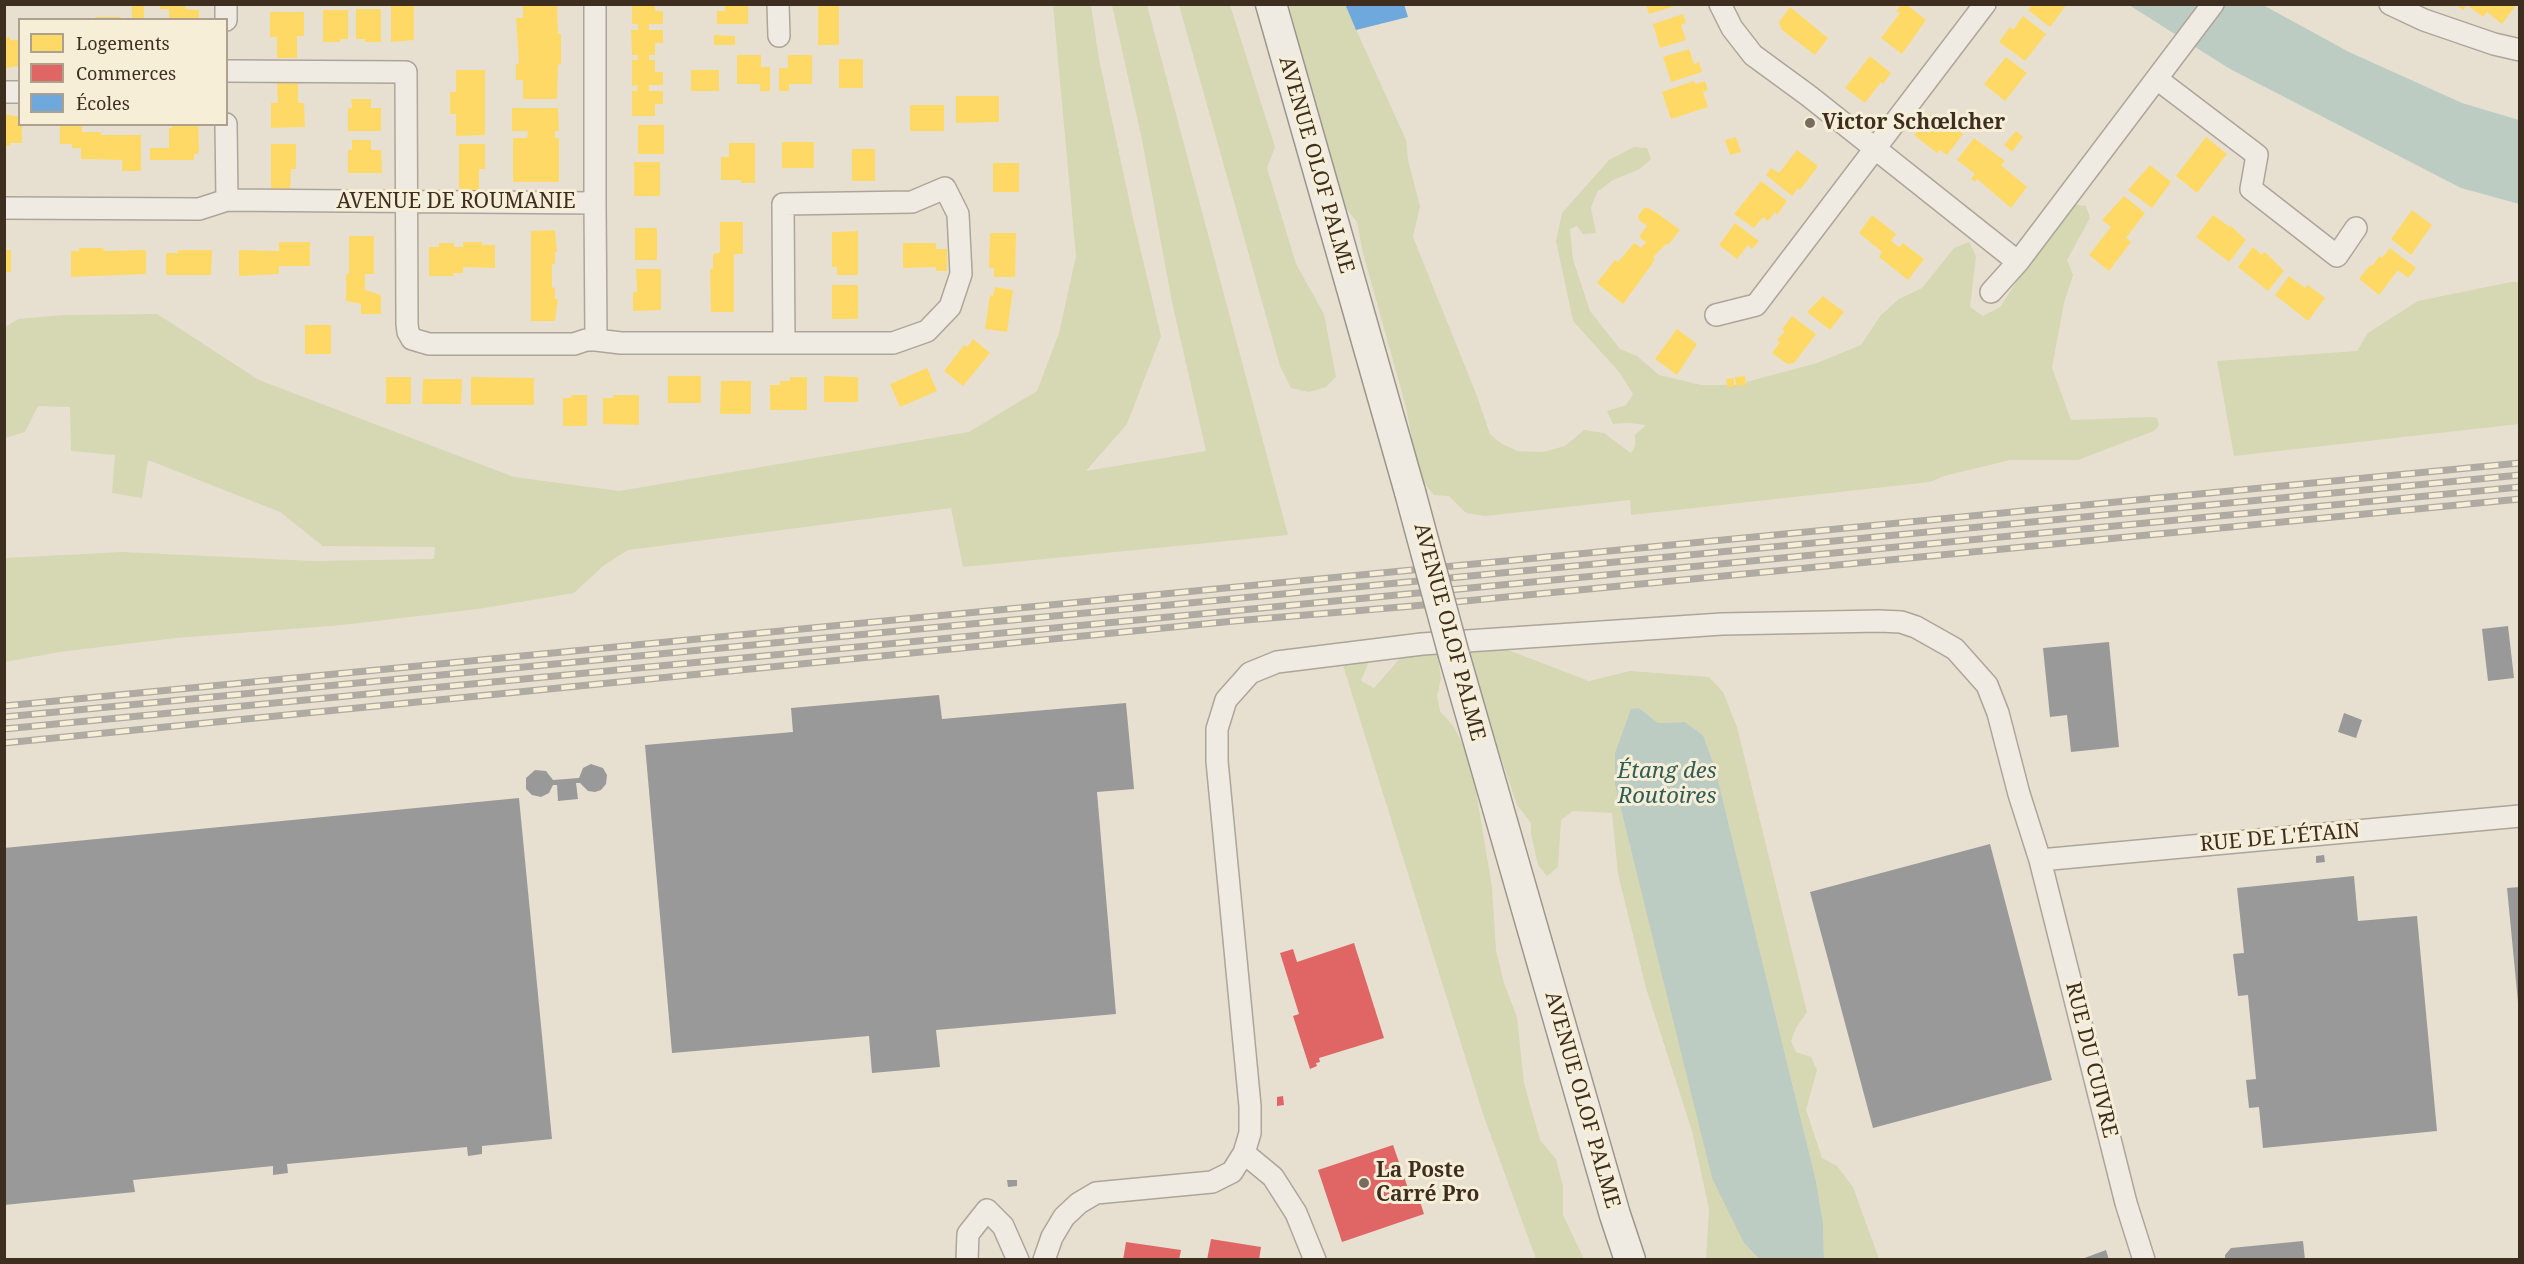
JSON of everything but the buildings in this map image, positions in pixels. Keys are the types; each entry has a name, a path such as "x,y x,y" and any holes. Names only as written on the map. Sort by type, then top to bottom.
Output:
{"main road":[{"name":"AVENUE OLOF PALME","path":"1271,4 1454,655 1615,1215 1630,1260"}],"street":[{"name":"AVENUE DE ROUMANIE","path":"4,208 199,209 226,200 596,203 594,4"},
{"path":"778,4 779,36"},
{"path":"1720,4 1732,28 1753,55 1809,96 2018,262"},
{"path":"1716,315 1756,305 1985,4"},
{"path":"1991,292 2018,262 2213,4"},
{"path":"2390,4 2424,20 2494,44 2520,50"},
{"path":"228,70 406,72 407,324 412,339 429,344 574,344 586,339 621,344 893,343 927,331 950,307 961,274 958,214 945,189 912,202 783,204 784,343"},
{"path":"2157,79 2257,155 2252,189 2337,256 2356,228"},
{"path":"226,126 226,200"},
{"path":"596,203 596,340"},
{"name":"RUE DU CUIVRE","path":"1244,1153 1250,1133 1250,1106 1218,761 1218,729 1226,700 1250,673 1277,662 1422,644 1710,625 1901,622 1924,631 1955,649 1987,685 1998,713 2019,794 2040,860 2126,1203 2144,1260"},
{"name":"RUE DE L'ÉTAIN","path":"2040,860 2520,816"},
{"path":"1044,1260 1052,1237 1064,1217 1079,1203 1096,1193 1212,1182 1232,1172 1244,1153 1273,1177 1296,1213 1315,1260"},
{"path":"967,1260 968,1234 987,1210 1003,1226 1018,1260"}],"green space":[{"path":"1053,5 1091,5 1099,59 1161,336 1127,424 1086,471 1206,451 1172,302 1142,140 1112,5 1147,5 1288,535 963,567 951,508 628,550 603,566 574,593 478,609 342,625 176,638 59,652 5,662 5,558 122,552 313,561 434,559 435,547 323,546 280,512 148,460 142,498 112,493 115,455 71,451 70,407 38,406 25,432 5,438 5,327 18,319 63,315 157,314 259,380 514,477 619,491 969,432 1037,391 1059,333 1076,256"},
{"path":"1179,5 1230,5 1275,147 1267,168 1296,264 1324,314 1336,377 1326,387 1309,392 1291,388 1280,366"},
{"path":"1289,5 1345,5 1406,140 1408,160 1420,206 1413,237 1490,434 1502,444 1518,451 1543,452 1565,446 1584,430 1604,433 1631,453 1635,446 1635,435 1646,425 1613,424 1607,411 1626,405 1633,394 1620,373 1573,321 1556,241 1562,213 1609,160 1634,147 1647,148 1651,159 1640,169 1613,180 1597,192 1591,208 1596,233 1583,234 1577,226 1570,229 1573,259 1590,311 1620,349 1637,356 1659,375 1701,385 1735,385 1817,363 1861,345 1881,315 1899,299 1922,288 1954,248 1969,242 1976,256 1970,307 1983,316 2000,307 2036,252 2057,230 2071,204 2086,206 2090,218 2067,260 2073,275 2064,303 2052,368 2071,420 2152,417 2157,418 2159,425 2154,431 2078,460 2010,460 1944,476 1930,482 1631,515 1630,500 1485,516 1466,513 1449,496 1434,495 1419,477 1406,407 1363,253 1357,222 1339,199"},
{"path":"2519,282 2519,424 2234,456 2217,361 2357,351 2368,333 2418,301"},
{"path":"1495,645 1589,681 1630,671 1709,677 1723,692 1737,727 1807,1012 1796,1028 1791,1041 1796,1052 1811,1057 1817,1070 1806,1110 1822,1158 1837,1166 1853,1187 1879,1259 1824,1259 1823,1223 1816,1181 1715,768 1703,735 1685,722 1658,723 1639,708 1615,785 1638,877 1744,1243 1759,1259 1706,1259 1709,1209 1692,1131 1646,988 1618,874 1612,813 1573,811 1561,820 1558,867 1547,876 1538,865 1531,834 1531,823 1517,805 1464,648"},
{"path":"1437,651 1441,678 1437,696 1440,711 1454,727 1471,761 1492,887 1496,950 1504,983 1517,1017 1524,1083 1540,1140 1556,1159 1563,1186 1563,1215 1584,1259 1536,1259 1483,1114 1342,662 1370,659 1361,681 1374,688 1403,655"}],"water":[{"path":"2129,5 2263,5 2349,52 2462,103 2519,120 2519,204 2461,188 2230,69"},
{"name":"Étang des Routoires","path":"1639,708 1658,723 1685,722 1703,735 1715,768 1816,1181 1823,1223 1824,1259 1759,1259 1744,1243 1712,1178 1615,785 1615,753 1631,709"}],"railway":[{"path":"4,706 2520,463"},
{"path":"4,717 2520,475"},
{"path":"4,729 2520,487"},
{"path":"4,743 1234,621 1413,606 2520,499"}],"place":[{"name":"Victor Schœlcher","path":"1810,123"},
{"name":"La Poste Carré Pro","path":"1364,1183"}]}
